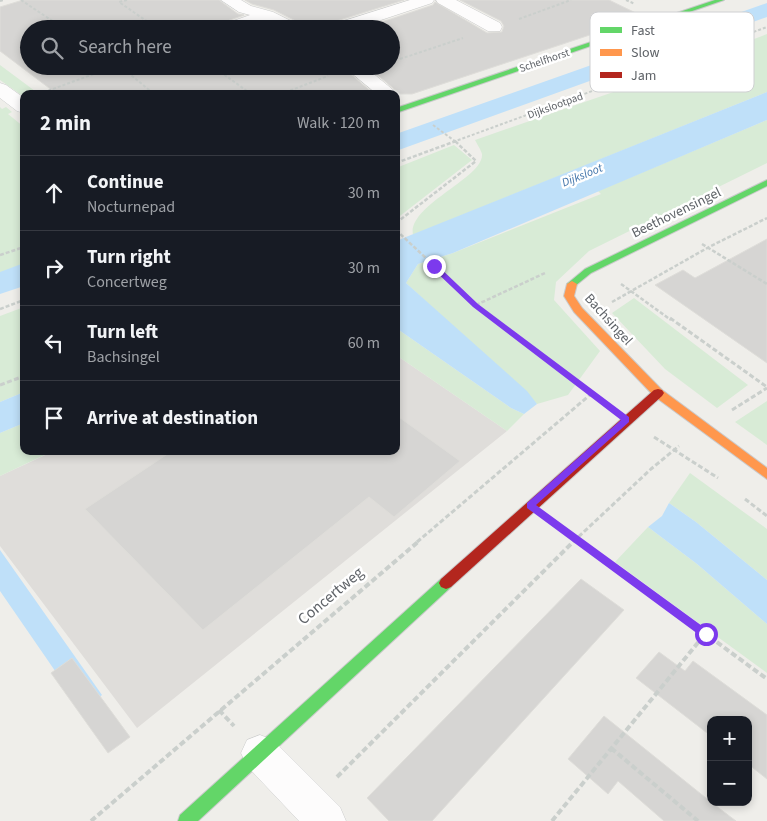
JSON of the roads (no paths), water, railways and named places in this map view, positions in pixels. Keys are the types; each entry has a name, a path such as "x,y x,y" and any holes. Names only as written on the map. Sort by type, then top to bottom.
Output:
{"street":[{"path":"229,0 245,9 276,20"},
{"path":"365,20 426,0"},
{"path":"444,0 494,27"},
{"name":"Schelfhorst","path":"685,12 721,0"},
{"path":"256,20 268,16"},
{"name":"Schelfhorst","path":"400,106 590,43"},
{"path":"364,75 384,90"},
{"path":"0,89 20,105"},
{"name":"Beethovensingel","path":"597,266 764,188"},
{"name":"Bachsingel","path":"597,266 572,282 569,296 578,310 658,393 767,474"},
{"path":"186,821 530,506 658,393"},
{"path":"260,753 318,812"}],"water":[{"path":"767,3 767,17 754,22 754,12 742,12"},
{"path":"590,65 590,81 400,150 400,133"},
{"name":"Dijksloot","path":"767,92 767,120 453,253 418,264 406,283 527,391 537,404 524,414 511,408 400,331 400,239"},
{"path":"20,264 20,287 0,294 0,272"},
{"path":"20,394 20,425 0,433 0,402"},
{"path":"669,503 696,522 767,580 767,624 697,564 648,527 662,516"},
{"path":"0,550 102,695 82,710 0,591"}]}
